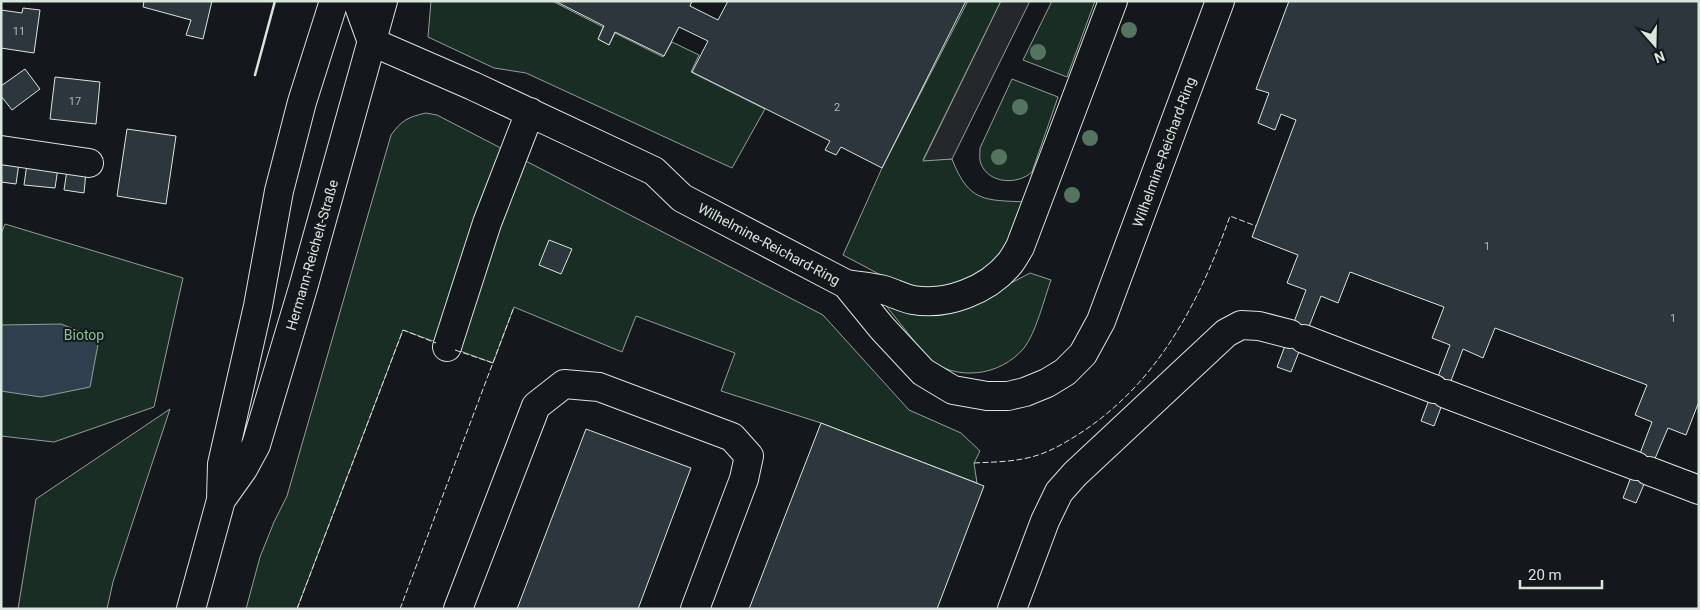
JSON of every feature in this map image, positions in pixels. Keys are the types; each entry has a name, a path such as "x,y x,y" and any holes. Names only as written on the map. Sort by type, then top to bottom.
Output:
{"street":[{"name":"Hermann-Reichelt-Straße","path":"190,609 221,500 222,464 258,306 279,191 302,102 334,1"},
{"path":"357,1 372,42"},
{"name":"Hermann-Reichelt-Straße","path":"221,500 243,469 256,446 303,288 383,1"},
{"path":"846,284 884,290 912,300 931,301 952,298 975,289 994,278 1010,263 1020,247 1113,1"},
{"name":"Wilhelmine-Reichard-Ring","path":"372,42 403,54 530,112 654,171 682,198 846,284 882,328 923,372 953,390 987,396 1008,396 1046,384 1065,372 1083,354 1101,321 1220,1"},
{"path":"447,347 487,223 530,112"},
{"path":"1,150 89,163"},
{"path":"1012,609 1045,521 1059,492 1075,474 1226,333 1240,324 1259,326 1297,337 1699,490"},
{"path":"458,609 536,406 564,384 599,387 732,438 749,456 744,479 695,609"}],"green space":[{"path":"431,1 552,1 603,27 598,39 609,45 615,33 663,57 672,42 699,55 691,72 765,109 732,168 526,73 494,68 428,37"},
{"path":"968,1 1001,1 923,160 952,159 965,184 980,196 1000,201 1027,202 1010,245 997,262 967,284 925,290 894,282 843,255 882,168"},
{"path":"1052,1 1095,1 1067,77 1023,60"},
{"path":"1012,79 1058,97 1032,172 1019,179 1004,180 990,176 985,171 980,162 980,148"},
{"path":"426,113 437,115 823,315 909,410 961,433 980,451 974,463 977,483 821,423 721,391 735,353 636,316 622,352 514,307 493,363 403,330 297,609 246,609 260,557 287,496 391,135 406,120"},
{"name":"Biotop","path":"5,224 183,278 154,407 54,442 1,436 1,234"},
{"path":"1030,273 1051,280 1036,325 1028,342 1014,358 1003,365 977,373 963,373 950,370 938,365 927,357 883,302 975,302"},
{"path":"170,409 113,582 107,609 18,609 36,499"}],"shaded area":[{"path":"1001,1 1030,1 952,159 923,161"}],"water":[{"path":"61,324 99,339 90,387 41,397 1,391 1,325"}],"building":[{"path":"144,1 212,1 203,39 186,35 191,20 143,7"},
{"path":"555,1 692,1 690,6 718,20 728,1 966,1 882,168 841,147 836,155 825,150 830,141 692,72 708,41 679,27 664,56 615,32 609,45 598,39 604,26"},
{"path":"1289,1 1699,1 1699,405 1686,435 1668,428 1636,503 1623,498 1652,422 1635,415 1647,385 1495,328 1483,358 1463,349 1434,426 1421,421 1450,345 1432,338 1444,307 1350,272 1338,303 1321,296 1291,372 1277,367 1306,290 1287,283 1298,255 1252,237 1296,120 1281,114 1275,130 1258,123 1269,93 1256,89"},
{"path":"23,8 40,10 34,53 1,48 1,10 22,13"},
{"path":"25,69 40,89 12,110 1,96 1,86"},
{"path":"55,77 100,82 96,124 50,119"},
{"path":"127,129 176,136 166,204 117,196"},
{"path":"1,161 19,163 16,184 1,182"},
{"path":"27,164 58,168 55,188 24,185"},
{"path":"67,170 86,172 84,193 64,190"},
{"path":"549,240 572,249 561,274 539,265"},
{"path":"821,423 984,486 937,609 749,609"},
{"path":"586,429 691,468 638,609 517,609"}],"fence":[{"path":"974,463 1001,462 1042,454 1076,436 1109,412 1155,364 1174,337 1205,278 1230,216 1256,226"},
{"path":"400,609 514,307"},
{"path":"297,609 403,330 436,343"},
{"path":"455,350 493,363"}],"wall":[{"path":"255,75 275,1"}]}
